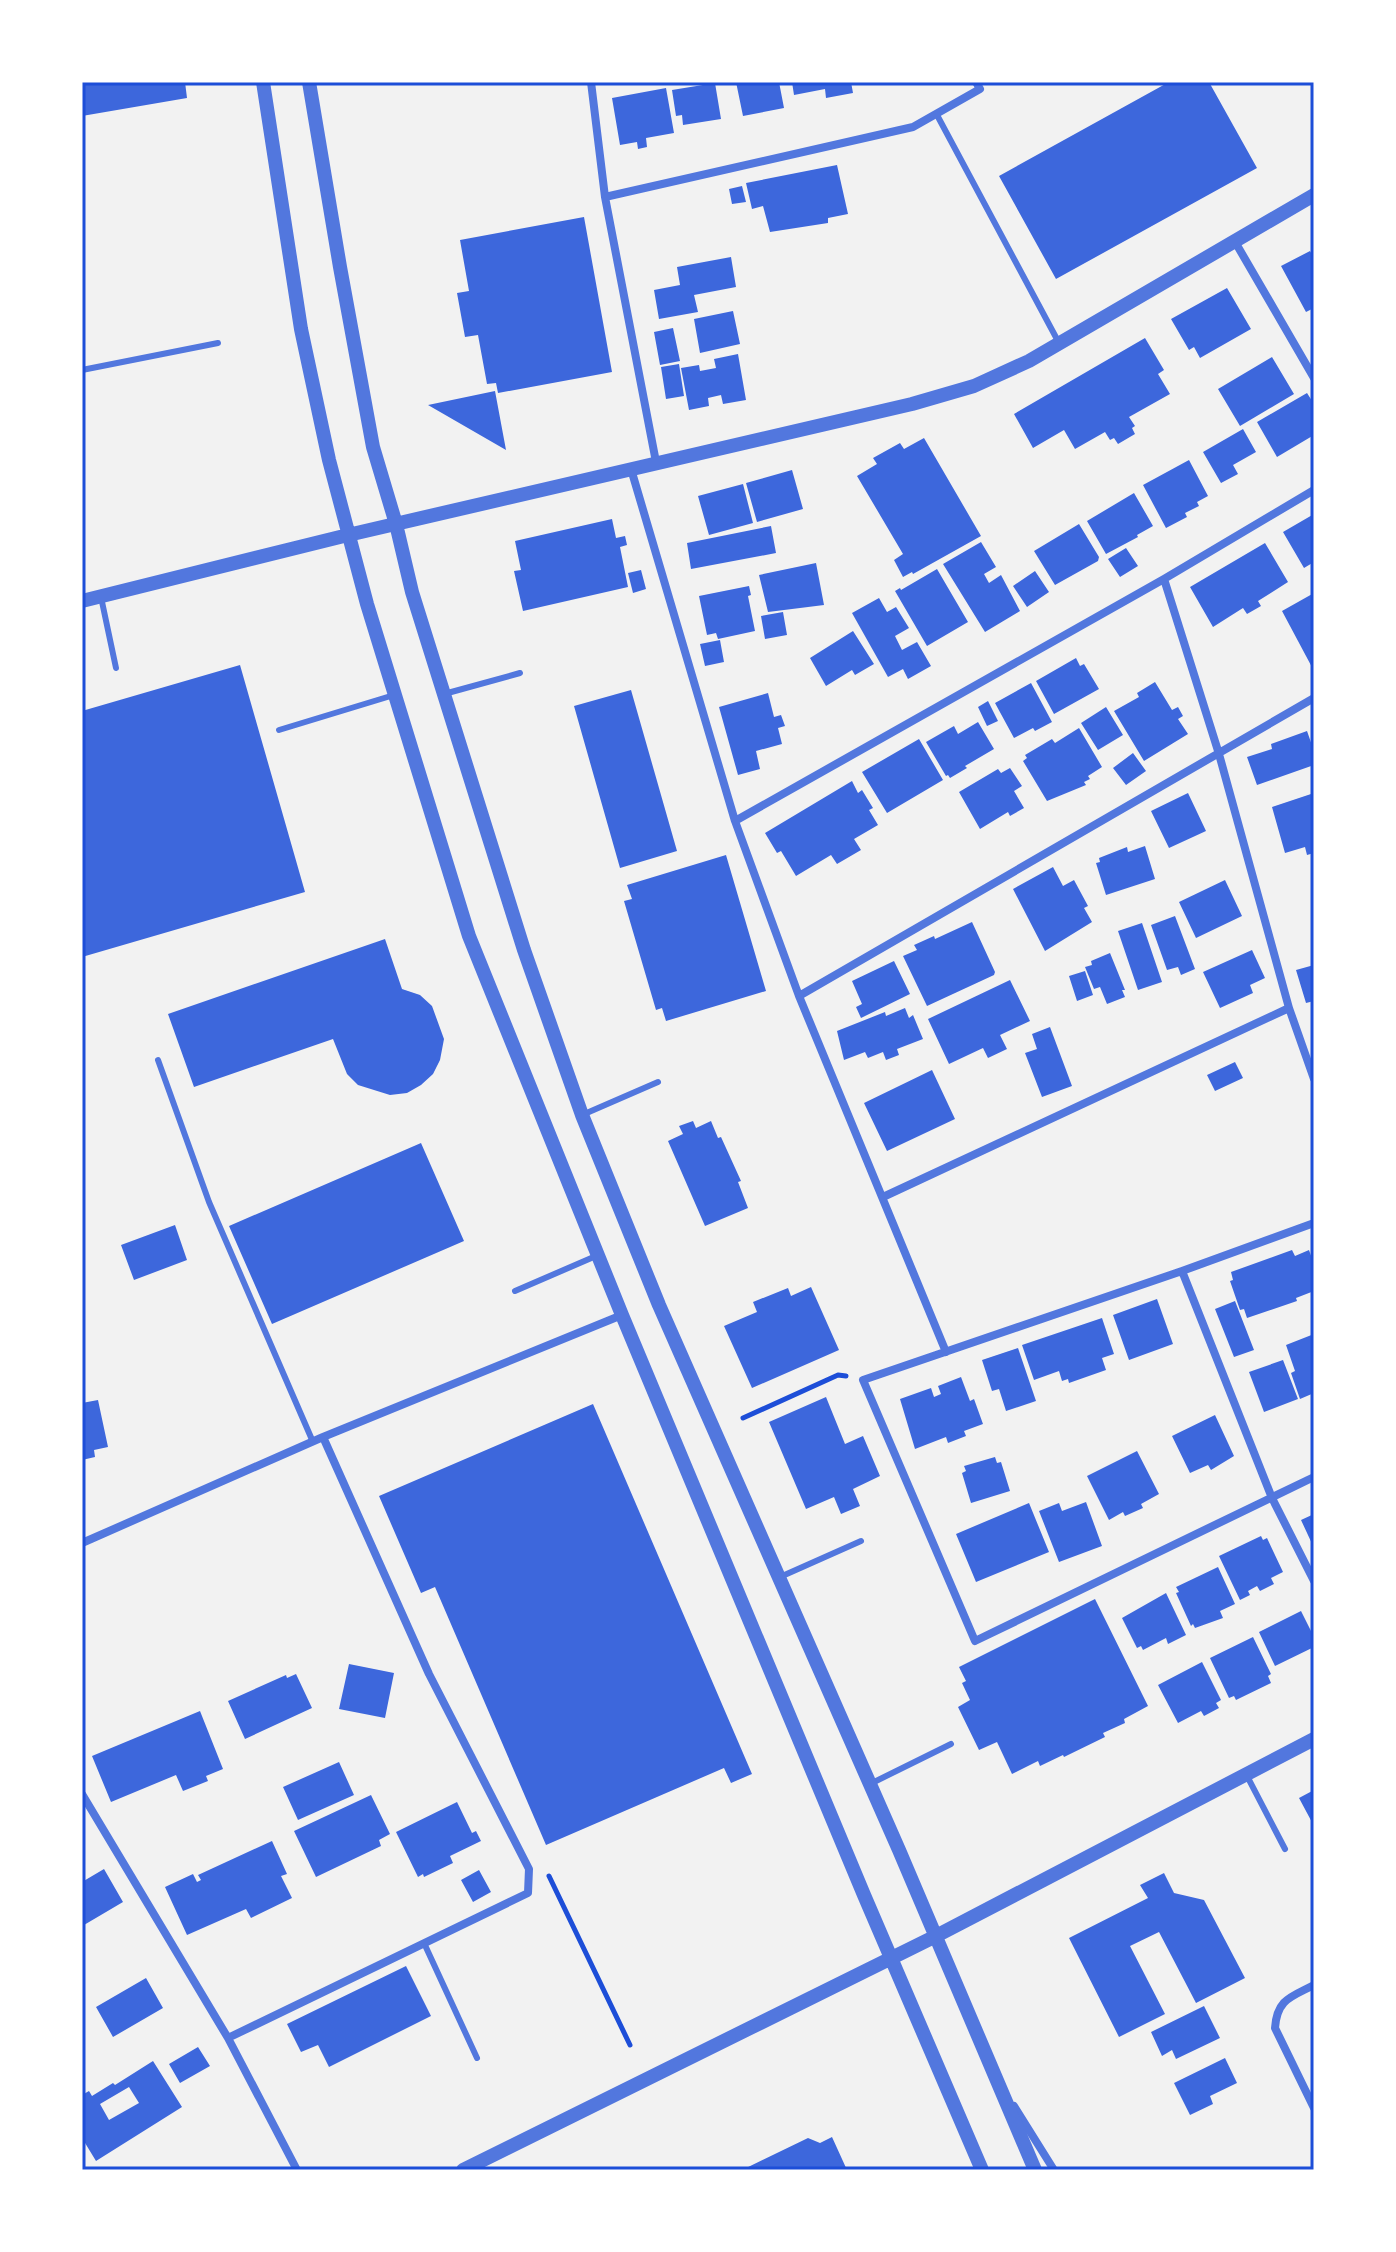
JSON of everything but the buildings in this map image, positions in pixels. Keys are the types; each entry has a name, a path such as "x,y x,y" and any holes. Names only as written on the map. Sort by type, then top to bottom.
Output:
{"street":[{"path":"263,82 301,329 329,460 394,695 469,936 622,1315 982,2170"},
{"path":"309,82 373,447 412,592 524,950 582,1115 659,1305 1001,2085 1035,2170"},
{"path":"591,82 605,197 656,462"},
{"path":"605,197 913,127 980,89 976,82"},
{"path":"82,601 348,535 912,404 974,386 1029,361 1314,195"},
{"path":"1234,239 1314,378"},
{"path":"631,468 735,821 799,996 946,1352"},
{"path":"735,821 1164,579 1314,490"},
{"path":"1164,579 1219,754 1289,1008 1314,1079"},
{"path":"799,996 1314,698"},
{"path":"883,1197 1289,1008"},
{"path":"1314,1223 863,1380 975,1641 1314,1477"},
{"path":"1182,1271 1272,1498 1314,1581"},
{"path":"82,1543 323,1437 622,1315"},
{"path":"228,2038 528,1893 529,1869 429,1674 323,1437"},
{"path":"463,2170 936,1936 1314,1739"},
{"path":"82,1794 228,2038 297,2170"},
{"path":"1314,1985 1283,2001 1276,2013 1275,2028 1314,2108"},
{"path":"1001,2085 1054,2170"}],"lane":[{"path":"937,115 1059,343"},
{"path":"82,370 218,343"},
{"path":"100,597 116,668"},
{"path":"444,694 520,673"},
{"path":"279,730 394,695"},
{"path":"158,1060 209,1202 313,1442"},
{"path":"582,1115 658,1082"},
{"path":"515,1291 598,1255"},
{"path":"780,1577 861,1541"},
{"path":"869,1785 951,1744"},
{"path":"1246,1774 1285,1849"},
{"path":"424,1943 477,2058"}],"path":[{"path":"743,1418 838,1375 863,1380"},
{"path":"547,1871 630,2045"}]}
